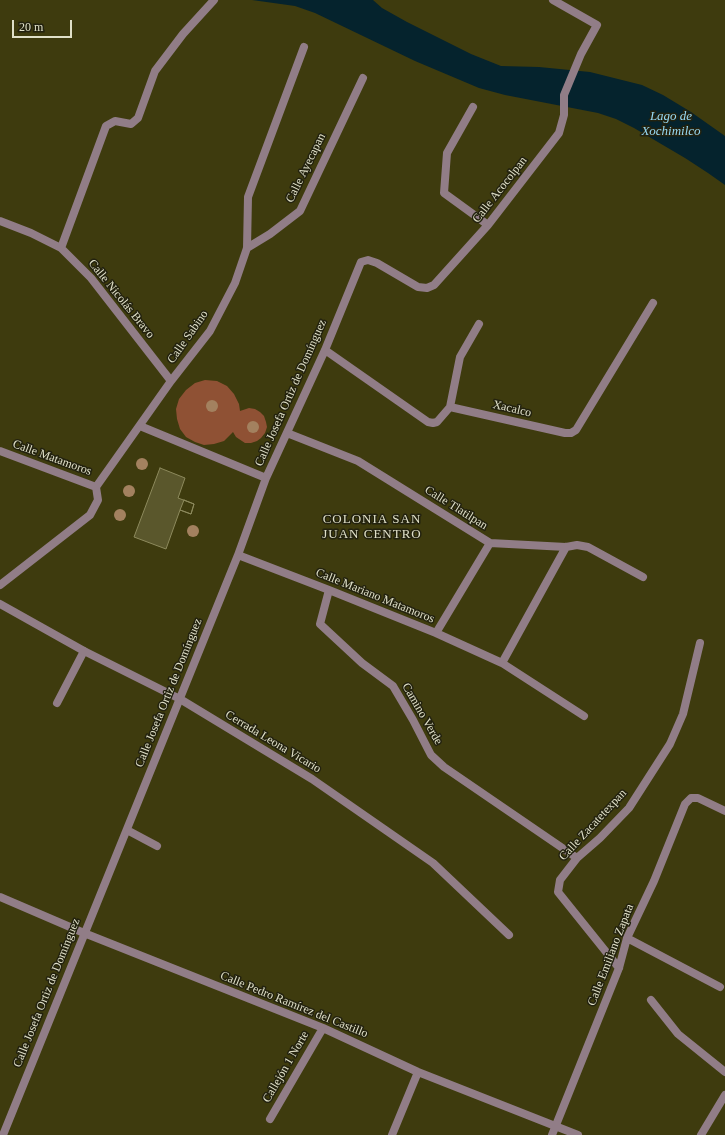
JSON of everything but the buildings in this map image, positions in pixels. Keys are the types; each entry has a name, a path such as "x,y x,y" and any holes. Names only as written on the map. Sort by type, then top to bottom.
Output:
{"street":[{"path":"62,248 106,126 115,121 131,124 138,118 155,71 183,34 214,0"},
{"name":"Calle Acocolpan","path":"362,262 368,260 376,263 418,287 427,288 434,285 488,226 559,133 564,115 564,95 581,54 596,25 553,0"},
{"name":"Calle Sabino","path":"96,487 171,381 210,331 235,282 247,248 248,197 304,47"},
{"name":"Calle Ayecapan","path":"247,248 270,234 300,211 363,78"},
{"path":"473,107 447,152 444,193 488,226"},
{"name":"Calle Nicolás Bravo","path":"0,220 62,248 92,278 171,381"},
{"name":"Calle Josefa Ortiz de Domínguez","path":"3,1135 238,555 266,478 325,350 362,262"},
{"name":"Xacalco","path":"450,407 565,433 571,433 576,430 653,303"},
{"path":"325,350 428,422 433,423 437,422 450,407 460,357 479,324"},
{"path":"140,426 266,478"},
{"name":"Calle Tlatilpan","path":"287,433 358,462 490,543 566,546 577,545 588,547 643,577"},
{"name":"Calle Matamoros","path":"0,451 96,487"},
{"path":"0,585 90,516 98,500 96,487"},
{"path":"436,634 490,543"},
{"path":"502,663 566,546"},
{"name":"Calle Mariano Matamoros","path":"238,555 329,590 502,663 584,716"},
{"name":"Camino Verde","path":"329,590 320,624 362,663 393,686 431,755 444,767 577,858"},
{"name":"Cerrada Leona Vicario","path":"0,604 84,651 180,699 312,779 433,863 509,935"},
{"name":"Calle Zacatetexpan","path":"619,968 558,892 560,880 577,858 600,838 629,808 670,744 683,714 700,642"},
{"path":"57,703 84,651"},
{"name":"Calle Emiliano Zapata","path":"552,1135 619,968 627,938 654,881 685,804 691,798 698,798 725,811"},
{"path":"127,830 157,846"},
{"name":"Calle Pedro Ramírez del Castillo","path":"0,898 323,1028 418,1072 556,1125 578,1135"},
{"path":"627,938 720,987"},
{"path":"651,1000 678,1034 724,1070"},
{"name":"Callejón 1 Norte","path":"270,1119 323,1028"},
{"path":"392,1135 418,1072"},
{"path":"701,1135 725,1095"}],"shaded area":[{"path":"205,380 217,381 227,386 234,394 239,404 240,411 249,408 255,409 264,416 267,427 261,438 251,443 245,443 236,437 233,432 224,441 204,445 186,437 180,429 177,419 176,409 179,399 186,390 195,383"}],"water":[{"name":"Lago de Xochimilco","path":"252,0 373,0 382,8 407,22 471,54 501,66 539,67 590,72 642,85 663,95 691,112 725,136 725,185 685,158 616,119 598,113 505,95 479,88 415,61 315,13 295,6"}],"district":[{"name":"COLONIA SAN JUAN CENTRO","path":"372,528"}]}
